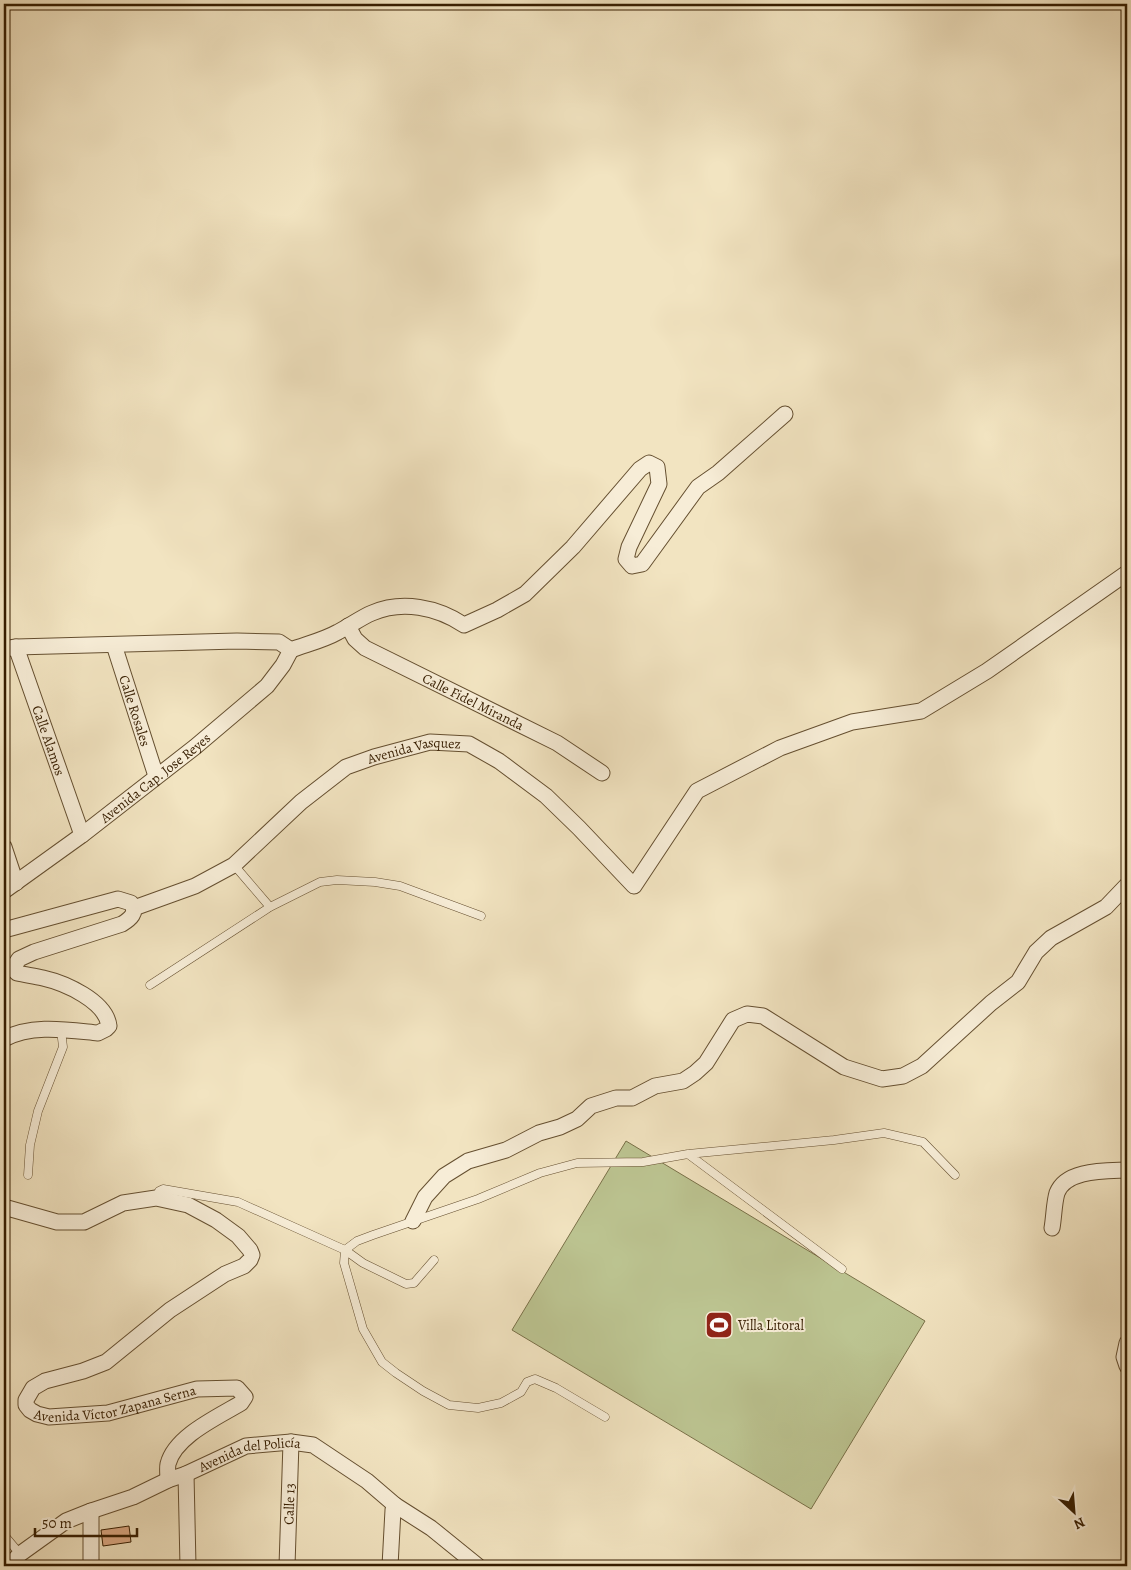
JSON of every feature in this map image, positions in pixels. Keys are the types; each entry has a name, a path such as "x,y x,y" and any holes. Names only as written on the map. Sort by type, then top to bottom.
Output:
{"street":[{"path":"10,648 237,641 279,642 291,650 337,633 371,613 389,607 401,606 427,609 464,625 497,610 525,594 574,547 640,469 650,463 658,467 659,484 629,547 626,559 632,566 642,564 698,487 718,473 785,414"},
{"name":"Avenida Vasquez","path":"134,908 195,886 234,865 301,802 346,768 430,742 469,744 499,761 546,796 634,886 697,791 789,744 852,722 922,711 987,671 1127,573"},
{"name":"Calle Fidel Miranda","path":"348,626 355,639 365,648 557,743 602,774"},
{"name":"Calle Rosales","path":"114,645 156,776"},
{"name":"Calle Alamos","path":"10,648 82,834"},
{"name":"Avenida Cap. Jose Reyes","path":"10,887 195,747 267,686 284,666 291,650"},
{"path":"4,847 10,887"},
{"path":"413,1221 425,1197 444,1176 468,1161 506,1150 540,1133 560,1127 577,1119 591,1106 616,1098 632,1098 655,1086 683,1081 706,1063 733,1020 747,1014 763,1016 844,1067 882,1079 903,1076 922,1066 991,1003 1018,982 1036,952 1051,938 1106,907 1127,885"},
{"path":"4,930 118,899 131,903 134,908 130,919 122,924 34,952 20,959 15,965 14,970 17,974 44,978 71,987 99,1006 108,1018 109,1026 98,1033 42,1029 7,1035"},
{"path":"1052,1228 1057,1194 1062,1184 1067,1180 1074,1176 1096,1172 1127,1170"},
{"name":"Avenida Víctor Zapana Serna","path":"4,1207 57,1222 84,1222 122,1203 156,1198 188,1205 216,1220 238,1236 250,1250 250,1260 244,1266 226,1274 170,1310 106,1362 83,1371 45,1381 33,1388 26,1400 26,1405 37,1414 48,1417 72,1416 108,1413 197,1390 237,1388 245,1397 241,1404 193,1432 180,1443 168,1464 168,1480"},
{"path":"1127,1343 1124,1357 1127,1366"},
{"name":"Avenida del Policía","path":"9,1566 20,1554 66,1522 133,1498 168,1480 186,1474 246,1446 291,1442 313,1445 367,1481 396,1505 431,1528 478,1566"},
{"name":"Calle 13","path":"287,1566 291,1442"},
{"path":"186,1474 188,1566"},
{"path":"390,1566 393,1510 396,1505"},
{"path":"90,1512 91,1566"}],"lane":[{"path":"234,865 270,907"},
{"path":"150,984 270,907 320,882 337,880 375,882 400,886 481,916"},
{"path":"28,1175 30,1145 38,1111 62,1047 61,1030"},
{"path":"605,1417 556,1388 535,1379 527,1382 521,1392 501,1403 478,1408 449,1404 416,1386 382,1362 363,1329 344,1263 345,1250 357,1240 478,1199 540,1172 577,1163 643,1162 688,1154 834,1140 884,1133 923,1142 955,1175"},
{"path":"688,1154 842,1269"},
{"path":"156,1198 159,1191 164,1189 238,1202 345,1250 363,1263 406,1284 414,1283 434,1260"},
{"path":"4,1535 20,1554"}],"green space":[{"name":"Villa Litoral","path":"626,1141 925,1321 811,1509 512,1330"}],"building":[{"path":"129,1526 131,1542 103,1546 101,1530"}],"place":[{"name":"Villa Litoral","path":"719,1325"}]}
